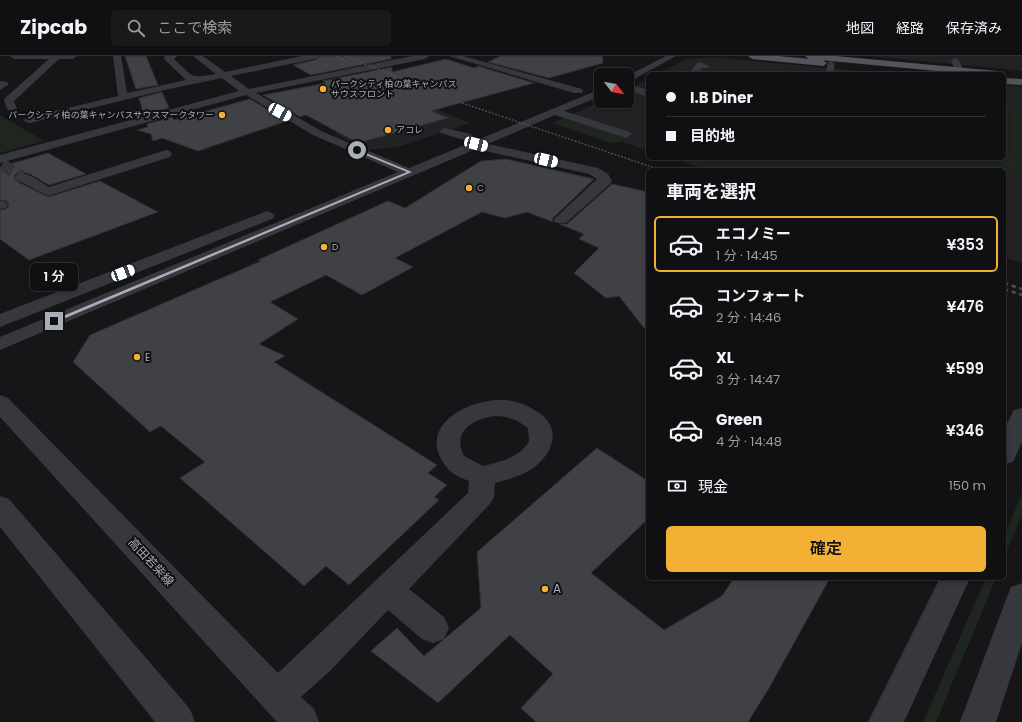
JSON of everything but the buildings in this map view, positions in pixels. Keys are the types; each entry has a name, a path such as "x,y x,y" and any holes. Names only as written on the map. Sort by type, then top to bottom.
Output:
{"main road":[{"path":"752,56 831,64 860,70 898,72"},
{"path":"809,56 978,72"},
{"path":"1006,74 1022,76"},
{"path":"1006,81 1022,82"}],"street":[{"path":"12,57 73,56"},
{"path":"117,56 123,98"},
{"path":"173,56 168,58 188,77 195,80"},
{"path":"197,56 247,92 317,133 410,172"},
{"path":"266,56 279,63"},
{"path":"30,120 195,80 253,67 315,56"},
{"path":"1,163 63,142 247,92 288,82 425,56"},
{"path":"634,76 672,56"},
{"path":"56,57 19,89 9,100 12,109 63,142"},
{"path":"0,344 410,172 582,89 461,57"},
{"path":"362,58 377,65"},
{"path":"240,60 253,67"},
{"path":"955,61 958,70"},
{"path":"830,72 831,64"},
{"path":"638,74 646,76"},
{"path":"275,76 288,82"},
{"path":"0,84 4,84 0,87"},
{"path":"165,87 176,92"},
{"path":"0,91 19,89"},
{"path":"634,90 639,90 646,93"},
{"path":"634,93 646,101"},
{"path":"0,321 393,166 472,141 555,112 594,95"},
{"path":"0,112 12,109"},
{"path":"555,112 626,134"},
{"path":"445,131 472,141 593,171 603,177 605,181 561,220"},
{"path":"22,177 48,192 166,154"},
{"name":"高田若柴線","path":"0,403 301,722"},
{"path":"1006,451 1022,416"},
{"path":"277,696 319,658 481,497 482,476"},
{"path":"2,513 177,722"},
{"path":"886,722 954,580"},
{"path":"387,590 433,628"},
{"path":"978,722 1022,598"}],"shaded area":[{"path":"870,56 1022,56 1022,71"},
{"path":"712,57 868,72 662,72 686,59"},
{"path":"646,80 646,150 623,142 610,143 552,123 594,105 594,108 634,108 634,86"},
{"path":"1006,85 1022,87 1022,263 1006,259 1006,168 702,168 677,160 1006,160"},
{"path":"1006,103 1022,105 1022,176 1006,172 1006,168 996,168 976,160 1006,160"},
{"path":"431,107 470,123 398,147 367,150 334,133"},
{"path":"0,115 44,141 0,153"},
{"path":"570,120 621,137 621,141 610,141 559,124"},
{"path":"1022,494 1022,515 1006,553 1006,531"},
{"path":"985,580 995,580 936,722 923,722"}],"tunnel":[{"path":"2,165 22,177"}],"railway":[{"path":"336,56 349,62"},
{"path":"345,56 462,103 655,168"},
{"path":"1006,284 1022,289"},
{"path":"1006,290 1022,295"}],"place":[{"name":"パークシティ柏の葉キャンパス サウスフロント","path":"323,89"},
{"name":"パークシティ柏の葉キャンパスサウスマークタワー","path":"222,115"},
{"name":"アコレ","path":"388,130"},
{"name":"C","path":"469,188"},
{"name":"D","path":"324,247"},
{"name":"E","path":"137,357"},
{"name":"A","path":"545,589"}],"route":[{"path":"54,321 410,172 357,150"}]}
